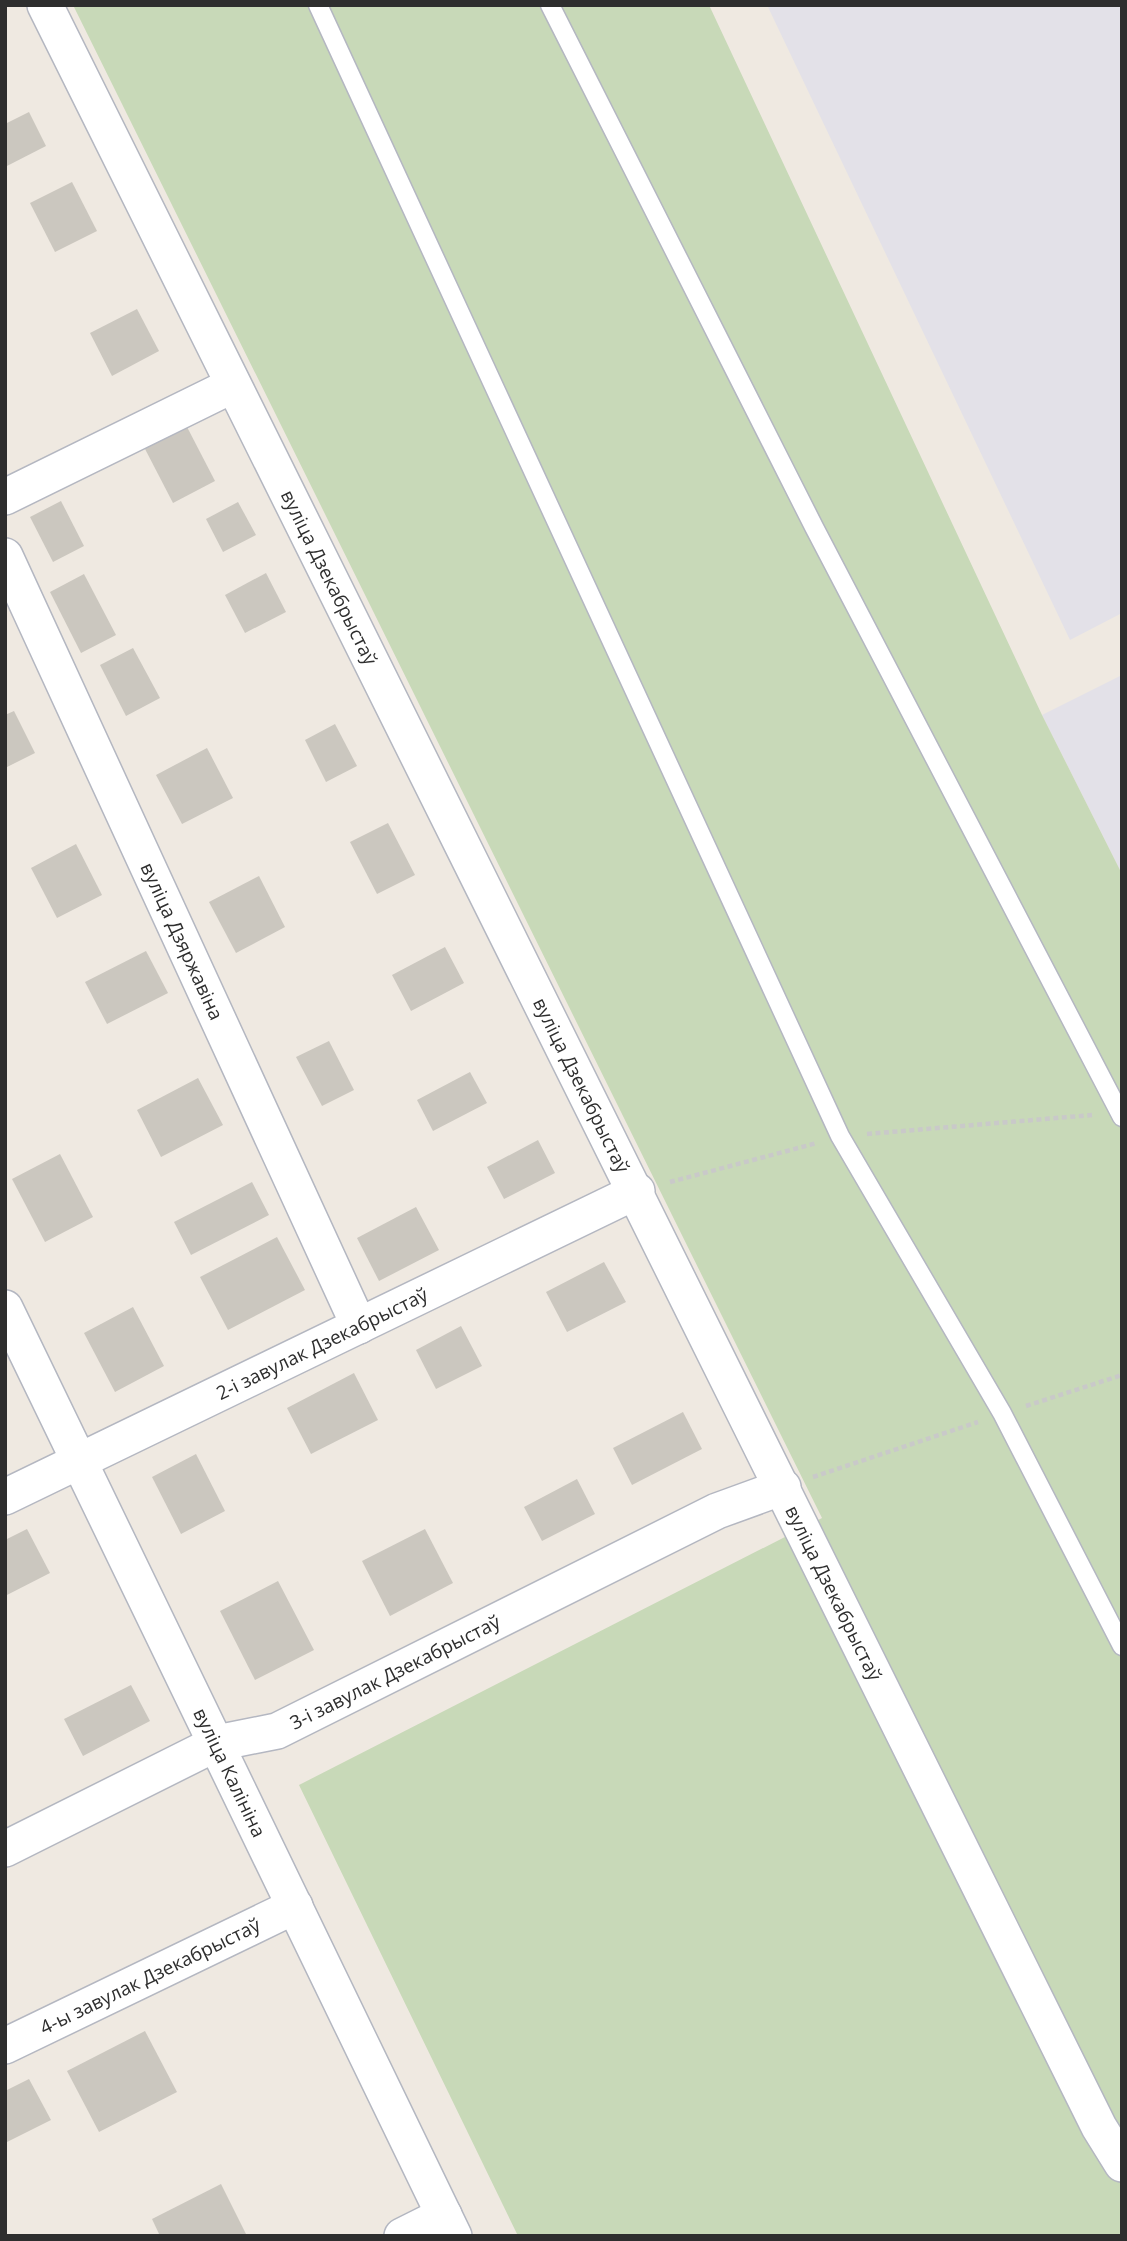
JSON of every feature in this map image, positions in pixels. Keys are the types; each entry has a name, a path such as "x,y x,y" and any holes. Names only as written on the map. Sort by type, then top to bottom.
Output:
{"street":[{"name":"вуліца Дзекабрыстаў","path":"45,5 637,1191 1099,2127 1122,2164"},
{"path":"5,497 233,385"},
{"name":"вуліца Дзяржавіна","path":"5,556 359,1326"},
{"name":"2-і завулак Дзекабрыстаў","path":"5,1497 79,1458 637,1191"},
{"name":"вуліца Калініна","path":"5,1308 449,2226"},
{"name":"3-і завулак Дзекабрыстаў","path":"5,1849 217,1743 277,1731 717,1511 783,1487"},
{"name":"4-ы завулак Дзекабрыстаў","path":"5,2046 295,1906"},
{"path":"402,2236 449,2226"}],"lane":[{"path":"318,5 840,1136 1002,1413 1122,1646"},
{"path":"550,5 821,540 1122,1117"}],"path":[{"path":"783,1487 1122,1375"}],"shaded area":[{"path":"767,5 1122,5 1122,613 1070,640"},
{"path":"1122,675 1122,874 1042,715"}],"green space":[{"path":"73,5 709,5 1042,715 1122,874 1122,2236 518,2236 299,1785 822,1518"}],"building":[{"path":"29,112 46,146 5,167 5,124"},
{"path":"72,182 97,231 55,252 30,203"},
{"path":"137,309 159,351 112,376 90,333"},
{"path":"186,425 215,481 173,503 144,447"},
{"path":"61,501 84,546 53,562 30,517"},
{"path":"238,502 256,535 223,552 206,519"},
{"path":"266,573 286,612 245,633 225,595"},
{"path":"84,574 116,635 81,653 50,592"},
{"path":"133,648 160,698 126,716 100,665"},
{"path":"14,711 35,753 5,768 5,715"},
{"path":"335,724 357,766 326,782 305,740"},
{"path":"207,748 233,798 182,824 156,775"},
{"path":"388,823 415,875 377,894 350,842"},
{"path":"76,844 102,895 57,918 31,868"},
{"path":"259,876 285,927 236,953 209,902"},
{"path":"445,947 464,983 411,1011 392,975"},
{"path":"146,951 168,993 107,1024 85,982"},
{"path":"329,1041 354,1090 322,1106 296,1057"},
{"path":"470,1072 487,1103 433,1131 417,1100"},
{"path":"198,1078 223,1125 161,1157 137,1110"},
{"path":"538,1140 555,1173 504,1199 487,1167"},
{"path":"60,1154 93,1217 45,1242 12,1179"},
{"path":"252,1182 269,1215 191,1255 174,1222"},
{"path":"416,1207 439,1250 379,1281 357,1238"},
{"path":"277,1237 305,1290 228,1330 200,1277"},
{"path":"604,1262 626,1302 567,1332 546,1292"},
{"path":"133,1307 164,1366 115,1392 84,1333"},
{"path":"461,1326 482,1366 436,1389 416,1350"},
{"path":"354,1373 378,1420 311,1454 287,1408"},
{"path":"683,1412 702,1449 632,1485 613,1448"},
{"path":"196,1454 225,1511 181,1534 152,1477"},
{"path":"577,1479 595,1514 542,1541 524,1507"},
{"path":"27,1529 50,1573 5,1596 5,1540"},
{"path":"425,1529 453,1583 390,1616 362,1561"},
{"path":"278,1581 314,1650 255,1680 220,1611"},
{"path":"131,1685 150,1721 83,1756 64,1719"},
{"path":"145,2031 177,2092 99,2132 67,2071"},
{"path":"29,2079 51,2120 5,2143 5,2091"},
{"path":"221,2184 247,2236 160,2236 152,2219"}]}
